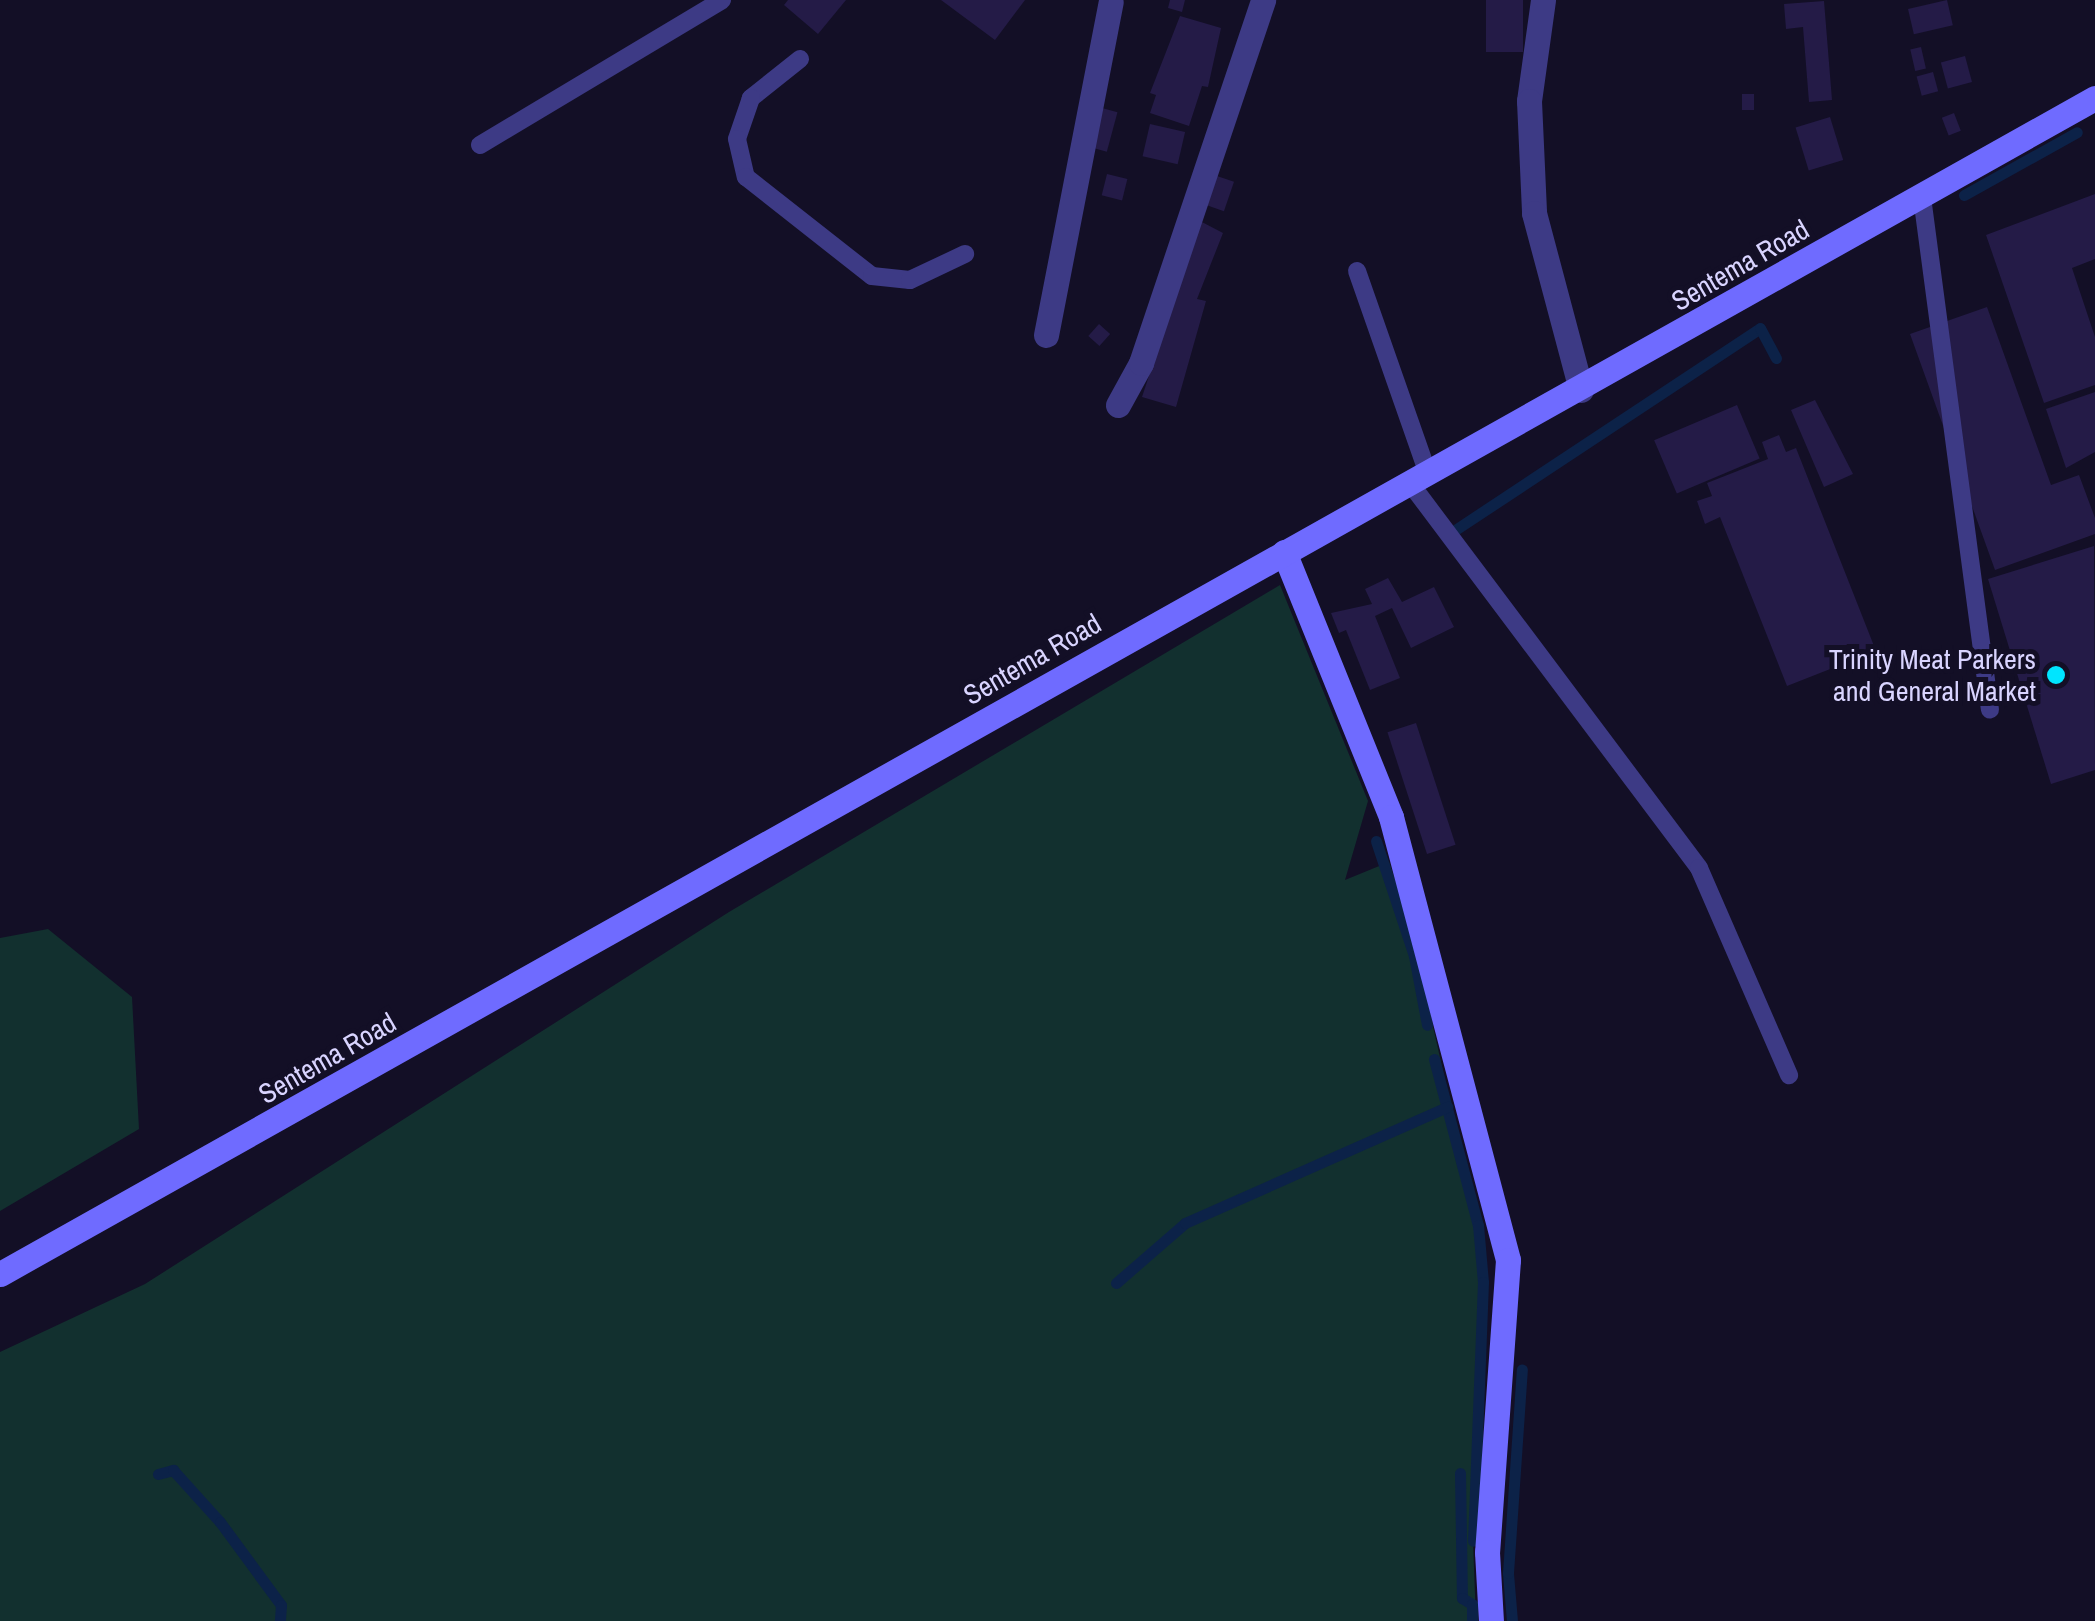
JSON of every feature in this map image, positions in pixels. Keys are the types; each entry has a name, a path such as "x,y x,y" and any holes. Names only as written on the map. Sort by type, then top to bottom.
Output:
{"main road":[{"name":"Sentema Road","path":"0,1274 2095,98"},
{"path":"1284,552 1391,817 1508,1260 1487,1552 1491,1621"}],"street":[{"path":"1118,405 1141,362 1263,0"},
{"path":"1543,0 1529,101 1534,213 1580,390"},
{"path":"1046,335 1111,2"}],"lane":[{"path":"480,145 722,0"},
{"path":"800,59 751,98 737,139 746,177 872,276 910,280 966,254"},
{"path":"1922,196 1990,710"},
{"path":"1356,271 1419,479 1698,868 1789,1076"}],"green space":[{"path":"1280,585 1368,801 1345,880 1389,862 1412,934 1478,1225 1484,1375 1473,1541 1476,1621 0,1621 0,1352 145,1284 729,912"},
{"path":"48,929 132,997 139,1129 0,1211 0,938"}],"building":[{"path":"788,0 846,0 818,34 784,5"},
{"path":"941,0 1025,0 995,40"},
{"path":"1170,0 1185,0 1182,12 1168,8"},
{"path":"1486,0 1523,0 1523,52 1486,52"},
{"path":"1947,0 1953,25 1914,34 1908,9"},
{"path":"1824,1 1832,100 1809,102 1803,27 1786,29 1784,4"},
{"path":"1180,16 1221,28 1208,87 1202,86 1189,126 1150,113 1156,95 1150,93"},
{"path":"1921,47 1926,68 1915,71 1910,49"},
{"path":"1965,56 1972,82 1948,89 1941,62"},
{"path":"1933,72 1938,91 1922,96 1917,76"},
{"path":"1742,94 1754,94 1754,110 1742,110"},
{"path":"1102,108 1117,112 1107,152 1091,148"},
{"path":"1954,113 1961,131 1949,135 1942,118"},
{"path":"1830,117 1843,160 1809,171 1796,128"},
{"path":"1150,124 1185,132 1178,164 1143,156"},
{"path":"1107,174 1127,179 1122,200 1102,195"},
{"path":"1217,176 1234,182 1224,211 1207,205"},
{"path":"2095,194 2095,259 2072,268 2095,337 2095,385 2044,403 1986,235"},
{"path":"1200,221 1223,233 1197,299 1206,301 1176,407 1142,397"},
{"path":"1987,307 2051,485 2079,475 2095,518 2095,534 1995,570 1910,334"},
{"path":"1099,324 1110,334 1099,346 1088,336"},
{"path":"2095,392 2095,452 2066,468 2046,409"},
{"path":"1815,400 1853,474 1824,487 1791,410"},
{"path":"1737,405 1760,458 1677,494 1654,440"},
{"path":"1779,435 1786,452 1796,448 1876,651 1787,686 1720,517 1705,524 1697,501 1712,496 1707,483 1768,459 1762,442"},
{"name":"Trinity Meat Parkers and General Market","path":"2094,546 2095,770 2051,784 1988,579"},
{"path":"1388,578 1402,602 1434,587 1454,627 1411,648 1392,608 1375,616 1400,678 1370,690 1346,630 1339,633 1331,613 1372,604 1365,589"},
{"path":"1416,723 1456,845 1427,854 1387,732"}],"waterway":[{"path":"1964,195 2077,132"},
{"path":"1452,532 1760,328 1776,358"},
{"path":"1376,841 1414,956 1427,1025"},
{"path":"1434,1059 1478,1225 1483,1282 1473,1541"},
{"path":"1116,1283 1185,1223 1447,1107"},
{"path":"1512,1621 1508,1573 1522,1369"},
{"path":"158,1474 173,1470 220,1522 281,1605 280,1621"},
{"path":"1460,1473 1462,1598 1472,1604 1472,1621"}],"place":[{"name":"Trinity Meat Parkers and General Market","path":"2056,675"}]}
